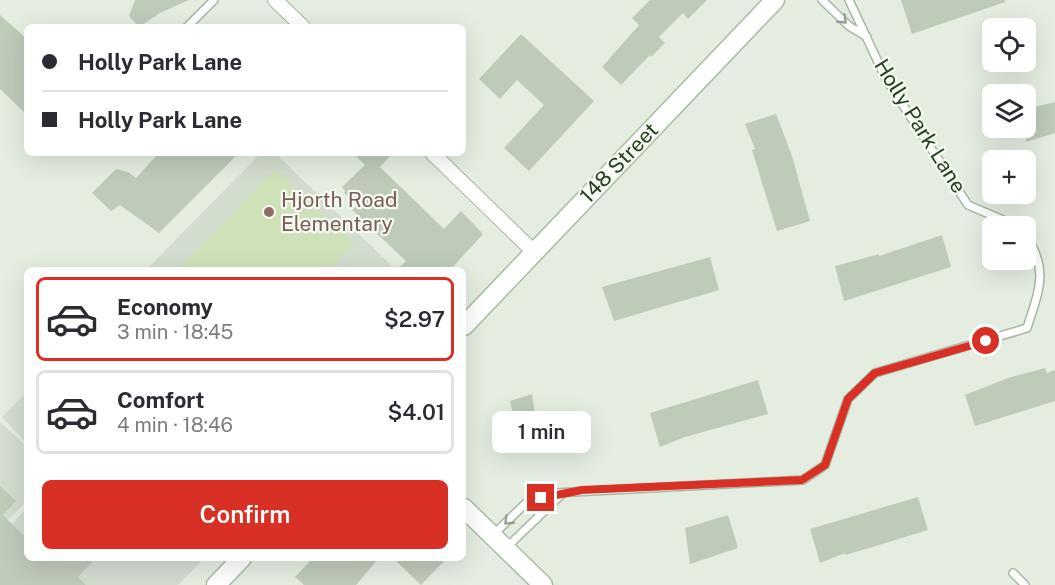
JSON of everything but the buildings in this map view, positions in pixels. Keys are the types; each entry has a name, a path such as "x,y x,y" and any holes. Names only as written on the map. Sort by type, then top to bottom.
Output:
{"main road":[{"name":"148 Street","path":"466,324 772,1"},
{"path":"466,510 543,585"},
{"path":"216,585 239,561"}],"street":[{"path":"275,0 300,24"},
{"path":"435,156 534,252"}],"lane":[{"path":"190,24 214,0"},
{"path":"822,0 849,26 867,36"},
{"name":"Holly Park Lane","path":"849,0 886,79 968,205 994,216"},
{"path":"499,542 527,502 555,493 802,480 825,465 848,399 875,373 1027,328 1037,295 1041,264 1036,254"},
{"path":"499,542 562,494"},
{"path":"1013,573 1025,585"}],"shaded area":[{"name":"Hjorth Road Elementary","path":"258,156 278,156 393,267 149,267"},
{"path":"24,395 24,441 2,417"},
{"path":"0,422 24,444 24,504 0,528"},
{"path":"24,511 24,561 202,561 178,585 0,585 0,536"}],"green space":[{"path":"275,169 355,244 332,267 180,267"}],"place":[{"name":"Hjorth Road Elementary","path":"269,212"}],"route":[{"path":"541,498 555,493 582,490 754,484 802,480 825,465 848,399 875,373 986,341"}]}
